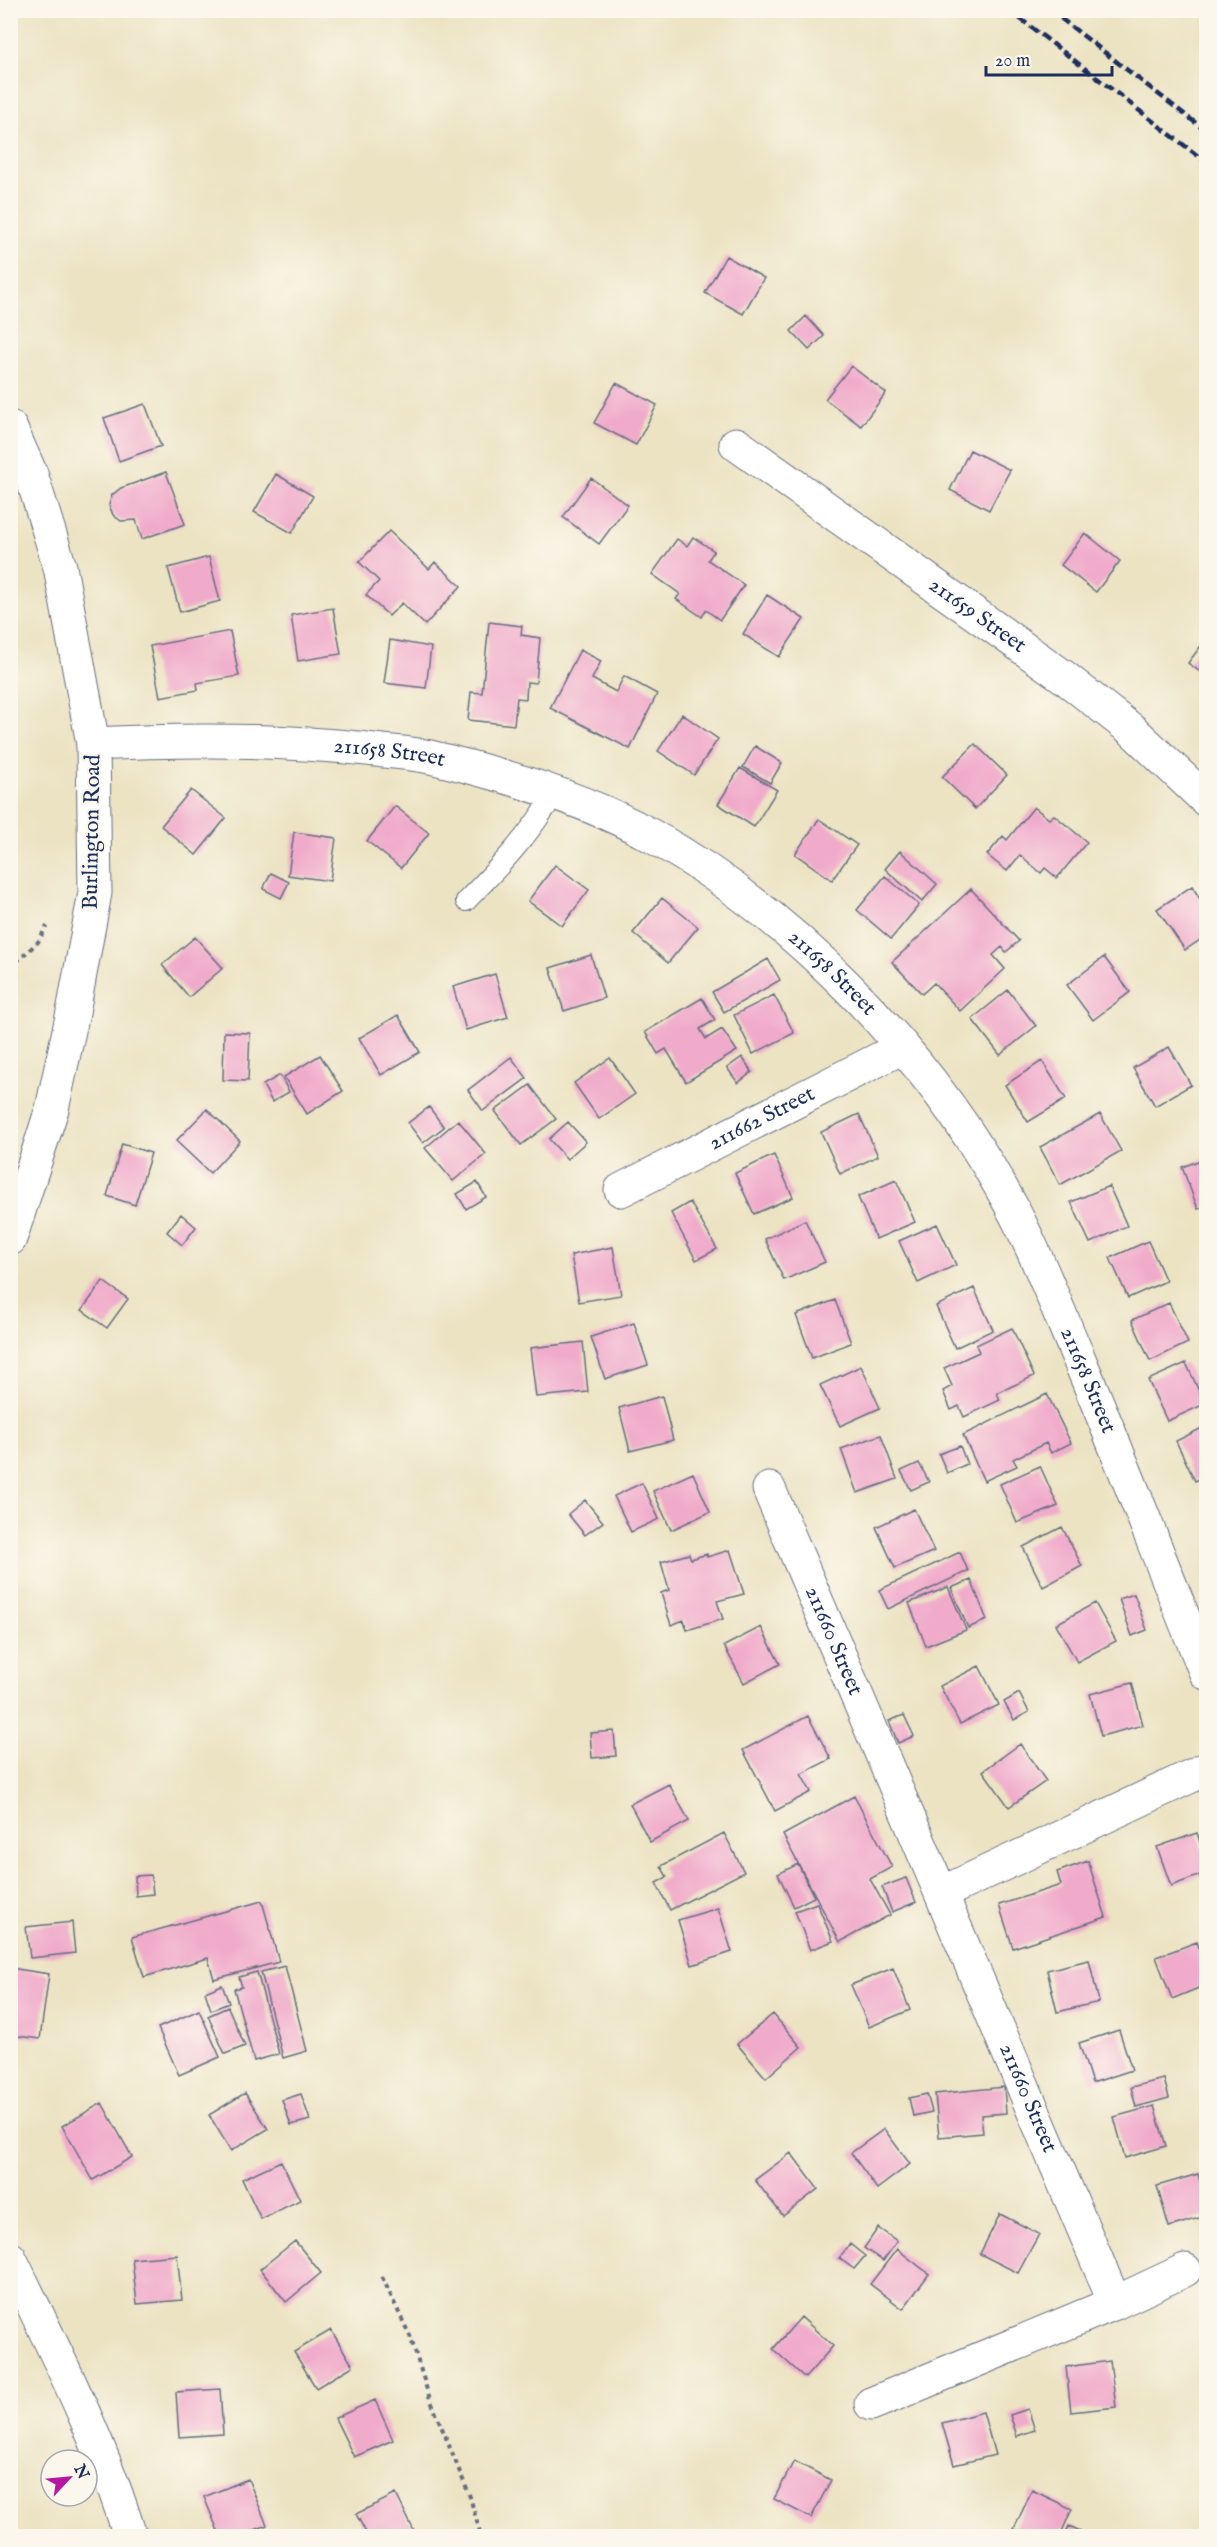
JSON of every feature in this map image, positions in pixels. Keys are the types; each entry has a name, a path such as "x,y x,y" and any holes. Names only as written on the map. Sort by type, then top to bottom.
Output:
{"street":[{"name":"Burlington Road","path":"10,427 31,474 60,567 93,744 96,893 74,1012 52,1109 10,1239"},
{"name":"211659 Street","path":"736,444 1064,677 1132,730 1206,801"},
{"name":"211658 Street","path":"93,744 183,739 315,743 428,756 555,793 646,832 716,874 817,956 903,1047 963,1123 1004,1192 1034,1254 1116,1447 1206,1673"},
{"name":"211662 Street","path":"621,1190 903,1047"},
{"name":"211660 Street","path":"769,1490 1115,2304"},
{"path":"942,1893 1206,1769"},
{"path":"10,2258 65,2372 115,2486 130,2536"},
{"path":"871,2404 1115,2304 1185,2271"}],"lane":[{"path":"466,901 508,858 534,827 555,793"}],"path":[{"path":"382,2277 410,2336 429,2396 470,2497 481,2536"}],"building":[{"path":"726,256 764,278 743,314 705,293"},
{"path":"806,316 824,336 809,350 791,331"},
{"path":"851,366 886,393 861,426 825,399"},
{"path":"616,383 657,405 636,445 594,423"},
{"path":"145,404 161,446 119,461 104,418"},
{"path":"970,450 1010,470 989,510 950,490"},
{"path":"166,472 185,524 142,539 136,520 121,521 113,515 109,505 112,495 121,488"},
{"path":"276,474 313,496 292,533 254,512"},
{"path":"591,478 628,505 599,544 563,517"},
{"path":"389,531 429,569 435,562 461,586 425,625 402,603 389,616 366,595 379,581 359,562"},
{"path":"1085,533 1120,561 1096,592 1061,565"},
{"path":"693,537 714,551 708,560 744,585 720,620 706,610 702,617 676,599 680,594 652,574 677,539 687,546"},
{"path":"209,557 220,601 180,612 168,568"},
{"path":"767,595 804,619 779,657 743,634"},
{"path":"333,608 341,654 298,661 291,615"},
{"path":"489,622 522,626 521,635 540,638 536,683 527,682 526,699 517,698 514,725 468,720 471,692 482,693"},
{"path":"230,631 239,676 197,683 198,690 160,697 150,646"},
{"path":"1206,639 1206,676 1188,663"},
{"path":"390,640 431,647 426,688 384,683"},
{"path":"580,650 601,661 592,679 616,692 624,676 657,694 630,749 550,708"},
{"path":"682,714 718,739 694,775 658,751"},
{"path":"975,744 1007,775 975,809 942,777"},
{"path":"755,746 782,763 770,783 743,767"},
{"path":"740,768 777,790 754,827 718,804"},
{"path":"191,790 226,818 196,855 161,826"},
{"path":"395,806 429,833 401,868 367,841"},
{"path":"1034,807 1049,819 1054,815 1087,842 1057,878 1045,868 1041,873 1020,855 1007,871 987,855 1003,836 1007,840"},
{"path":"819,819 857,845 832,880 795,854"},
{"path":"294,832 336,838 330,881 288,875"},
{"path":"900,851 937,884 922,902 885,869"},
{"path":"555,865 589,890 562,926 528,901"},
{"path":"271,873 289,882 281,898 263,889"},
{"path":"885,876 919,905 891,939 857,910"},
{"path":"1192,886 1206,909 1206,936 1185,950 1157,909"},
{"path":"971,889 1019,941 1006,952 1002,947 993,955 1005,969 960,1011 934,983 922,994 892,962"},
{"path":"662,898 698,927 668,963 633,933"},
{"path":"195,937 223,968 189,997 162,965"},
{"path":"591,955 604,998 564,1011 550,968"},
{"path":"1104,957 1130,992 1093,1020 1067,985"},
{"path":"768,959 780,980 724,1012 712,992"},
{"path":"495,974 508,1017 466,1030 453,987"},
{"path":"1008,990 1036,1026 1000,1055 972,1019"},
{"path":"774,995 794,1033 753,1054 734,1015"},
{"path":"702,998 715,1020 700,1029 706,1039 722,1029 737,1051 686,1082 666,1049 658,1054 645,1032"},
{"path":"398,1015 420,1052 381,1075 359,1038"},
{"path":"224,1032 250,1033 248,1081 223,1080"},
{"path":"1169,1047 1191,1085 1155,1106 1133,1068"},
{"path":"320,1055 343,1091 307,1114 284,1077"},
{"path":"511,1057 527,1078 483,1111 468,1090"},
{"path":"742,1057 752,1072 738,1083 727,1068"},
{"path":"610,1058 635,1094 599,1119 574,1083"},
{"path":"1042,1061 1066,1099 1028,1122 1005,1085"},
{"path":"280,1075 289,1092 272,1102 263,1085"},
{"path":"530,1085 556,1119 521,1145 495,1111"},
{"path":"429,1107 444,1127 423,1143 408,1123"},
{"path":"207,1109 240,1141 210,1173 176,1141"},
{"path":"859,1114 878,1156 840,1174 821,1132"},
{"path":"1100,1114 1121,1151 1060,1185 1040,1147"},
{"path":"458,1120 486,1154 453,1181 425,1148"},
{"path":"568,1122 586,1142 567,1159 549,1139"},
{"path":"122,1144 151,1153 135,1205 107,1196"},
{"path":"774,1155 793,1197 754,1214 735,1173"},
{"path":"1206,1158 1206,1206 1198,1209 1182,1167"},
{"path":"896,1180 915,1222 876,1239 858,1197"},
{"path":"477,1182 486,1197 466,1209 457,1194"},
{"path":"1109,1186 1127,1226 1090,1243 1071,1202"},
{"path":"690,1202 717,1249 696,1260 671,1213"},
{"path":"181,1214 196,1227 182,1245 167,1232"},
{"path":"805,1220 825,1262 784,1280 765,1239"},
{"path":"937,1224 956,1265 918,1283 899,1241"},
{"path":"1148,1241 1166,1281 1128,1298 1110,1258"},
{"path":"613,1247 621,1295 579,1302 571,1255"},
{"path":"103,1281 128,1299 107,1328 82,1310"},
{"path":"974,1288 993,1330 955,1348 936,1306"},
{"path":"835,1300 851,1343 812,1358 796,1315"},
{"path":"1169,1303 1188,1343 1150,1361 1132,1320"},
{"path":"634,1323 648,1365 605,1379 591,1337"},
{"path":"1012,1328 1034,1376 997,1393 1000,1400 964,1417 959,1406 951,1410 943,1391 952,1386 944,1368 979,1352 976,1345"},
{"path":"583,1342 588,1392 536,1397 530,1348"},
{"path":"1186,1363 1205,1404 1167,1421 1148,1380"},
{"path":"861,1366 880,1408 840,1426 820,1385"},
{"path":"1047,1394 1071,1443 1051,1453 1046,1443 1013,1459 1017,1466 984,1481 963,1435"},
{"path":"662,1396 673,1440 630,1451 619,1408"},
{"path":"1206,1426 1206,1476 1195,1481 1176,1441"},
{"path":"881,1435 897,1479 857,1493 841,1449"},
{"path":"960,1446 967,1464 947,1473 939,1454"},
{"path":"919,1463 929,1482 911,1490 901,1471"},
{"path":"1040,1466 1058,1506 1017,1523 1000,1484"},
{"path":"693,1473 710,1512 671,1530 653,1491"},
{"path":"642,1483 659,1519 631,1532 614,1496"},
{"path":"585,1500 603,1522 585,1535 568,1514"},
{"path":"914,1509 934,1551 895,1568 876,1527"},
{"path":"1062,1527 1082,1566 1043,1587 1023,1547"},
{"path":"730,1550 744,1594 717,1601 723,1619 687,1630 684,1620 671,1625 661,1593 669,1590 661,1562 689,1554 691,1559"},
{"path":"960,1552 968,1571 888,1609 879,1590"},
{"path":"971,1580 987,1620 968,1628 951,1588"},
{"path":"948,1587 966,1630 926,1646 909,1603"},
{"path":"1134,1594 1147,1630 1132,1636 1119,1599"},
{"path":"1095,1603 1116,1641 1077,1662 1056,1624"},
{"path":"761,1627 780,1664 744,1683 724,1646"},
{"path":"979,1666 999,1705 960,1724 940,1686"},
{"path":"1132,1683 1143,1725 1101,1736 1090,1694"},
{"path":"1019,1693 1029,1712 1014,1720 1004,1702"},
{"path":"904,1715 914,1736 898,1743 889,1721"},
{"path":"808,1716 831,1759 801,1774 811,1792 775,1811 743,1750"},
{"path":"614,1731 616,1756 592,1758 590,1733"},
{"path":"1020,1744 1046,1781 1009,1807 983,1771"},
{"path":"669,1784 689,1821 650,1842 630,1804"},
{"path":"854,1796 892,1867 870,1879 890,1915 840,1942 783,1835"},
{"path":"724,1833 744,1872 670,1910 656,1883 667,1877 661,1866"},
{"path":"1197,1833 1206,1860 1206,1873 1171,1886 1157,1847"},
{"path":"1088,1861 1106,1917 1013,1948 999,1905 1061,1885 1057,1872"},
{"path":"798,1864 814,1897 794,1907 778,1874"},
{"path":"151,1875 153,1894 136,1896 135,1876"},
{"path":"906,1878 916,1902 892,1912 882,1887"},
{"path":"262,1901 279,1962 214,1979 208,1958 144,1977 132,1937"},
{"path":"817,1903 833,1941 810,1950 795,1911"},
{"path":"718,1908 732,1952 692,1965 678,1920"},
{"path":"72,1922 75,1953 30,1958 26,1927"},
{"path":"10,1927 14,1927 14,1957 10,1957"},
{"path":"1197,1942 1206,1967 1206,1985 1172,1999 1156,1957"},
{"path":"1089,1960 1099,2002 1057,2012 1047,1970"},
{"path":"285,1966 307,2051 283,2058 261,1972"},
{"path":"10,1968 49,1974 40,2039 10,2035"},
{"path":"893,1968 910,2010 869,2027 851,1985"},
{"path":"257,1972 279,2054 254,2061 234,1989 242,1987 239,1977"},
{"path":"222,1985 229,2003 211,2010 205,1992"},
{"path":"228,2007 245,2046 225,2054 208,2016"},
{"path":"199,2010 220,2057 179,2075 158,2028"},
{"path":"773,2014 801,2047 766,2078 737,2044"},
{"path":"1119,2030 1132,2070 1092,2083 1079,2043"},
{"path":"1164,2079 1169,2098 1136,2107 1131,2087"},
{"path":"1004,2087 1006,2113 981,2115 983,2133 939,2137 935,2094"},
{"path":"245,2093 268,2129 231,2151 209,2115"},
{"path":"301,2094 310,2120 291,2125 282,2100"},
{"path":"927,2094 932,2112 913,2116 909,2098"},
{"path":"102,2103 132,2157 93,2180 62,2126"},
{"path":"1154,2106 1166,2146 1125,2158 1114,2117"},
{"path":"884,2129 910,2164 877,2189 851,2153"},
{"path":"791,2153 818,2189 783,2216 755,2180"},
{"path":"281,2161 300,2200 261,2219 242,2179"},
{"path":"1198,2174 1206,2204 1206,2216 1169,2227 1157,2186"},
{"path":"1000,2214 1039,2234 1018,2273 980,2254"},
{"path":"878,2228 897,2241 883,2261 864,2248"},
{"path":"295,2241 321,2273 286,2302 260,2269"},
{"path":"850,2244 865,2256 854,2269 839,2258"},
{"path":"897,2249 929,2274 903,2309 870,2284"},
{"path":"177,2255 182,2300 137,2304 132,2259"},
{"path":"801,2317 833,2346 805,2378 773,2349"},
{"path":"331,2330 353,2366 316,2388 294,2352"},
{"path":"1110,2361 1116,2407 1071,2412 1066,2367"},
{"path":"220,2389 223,2434 179,2437 176,2392"},
{"path":"375,2400 393,2440 354,2457 335,2418"},
{"path":"1028,2409 1035,2430 1017,2436 1010,2415"},
{"path":"983,2412 995,2455 954,2465 942,2423"},
{"path":"794,2461 831,2480 811,2518 774,2499"},
{"path":"248,2479 267,2525 240,2536 220,2536 204,2497"},
{"path":"1032,2490 1072,2509 1060,2536 1029,2536 1014,2529"},
{"path":"396,2494 415,2533 407,2536 368,2536 356,2514"},
{"path":"1069,2526 1092,2536 1064,2536"}],"railway":[{"path":"1009,10 1206,162"},
{"path":"1050,10 1206,131"}]}
